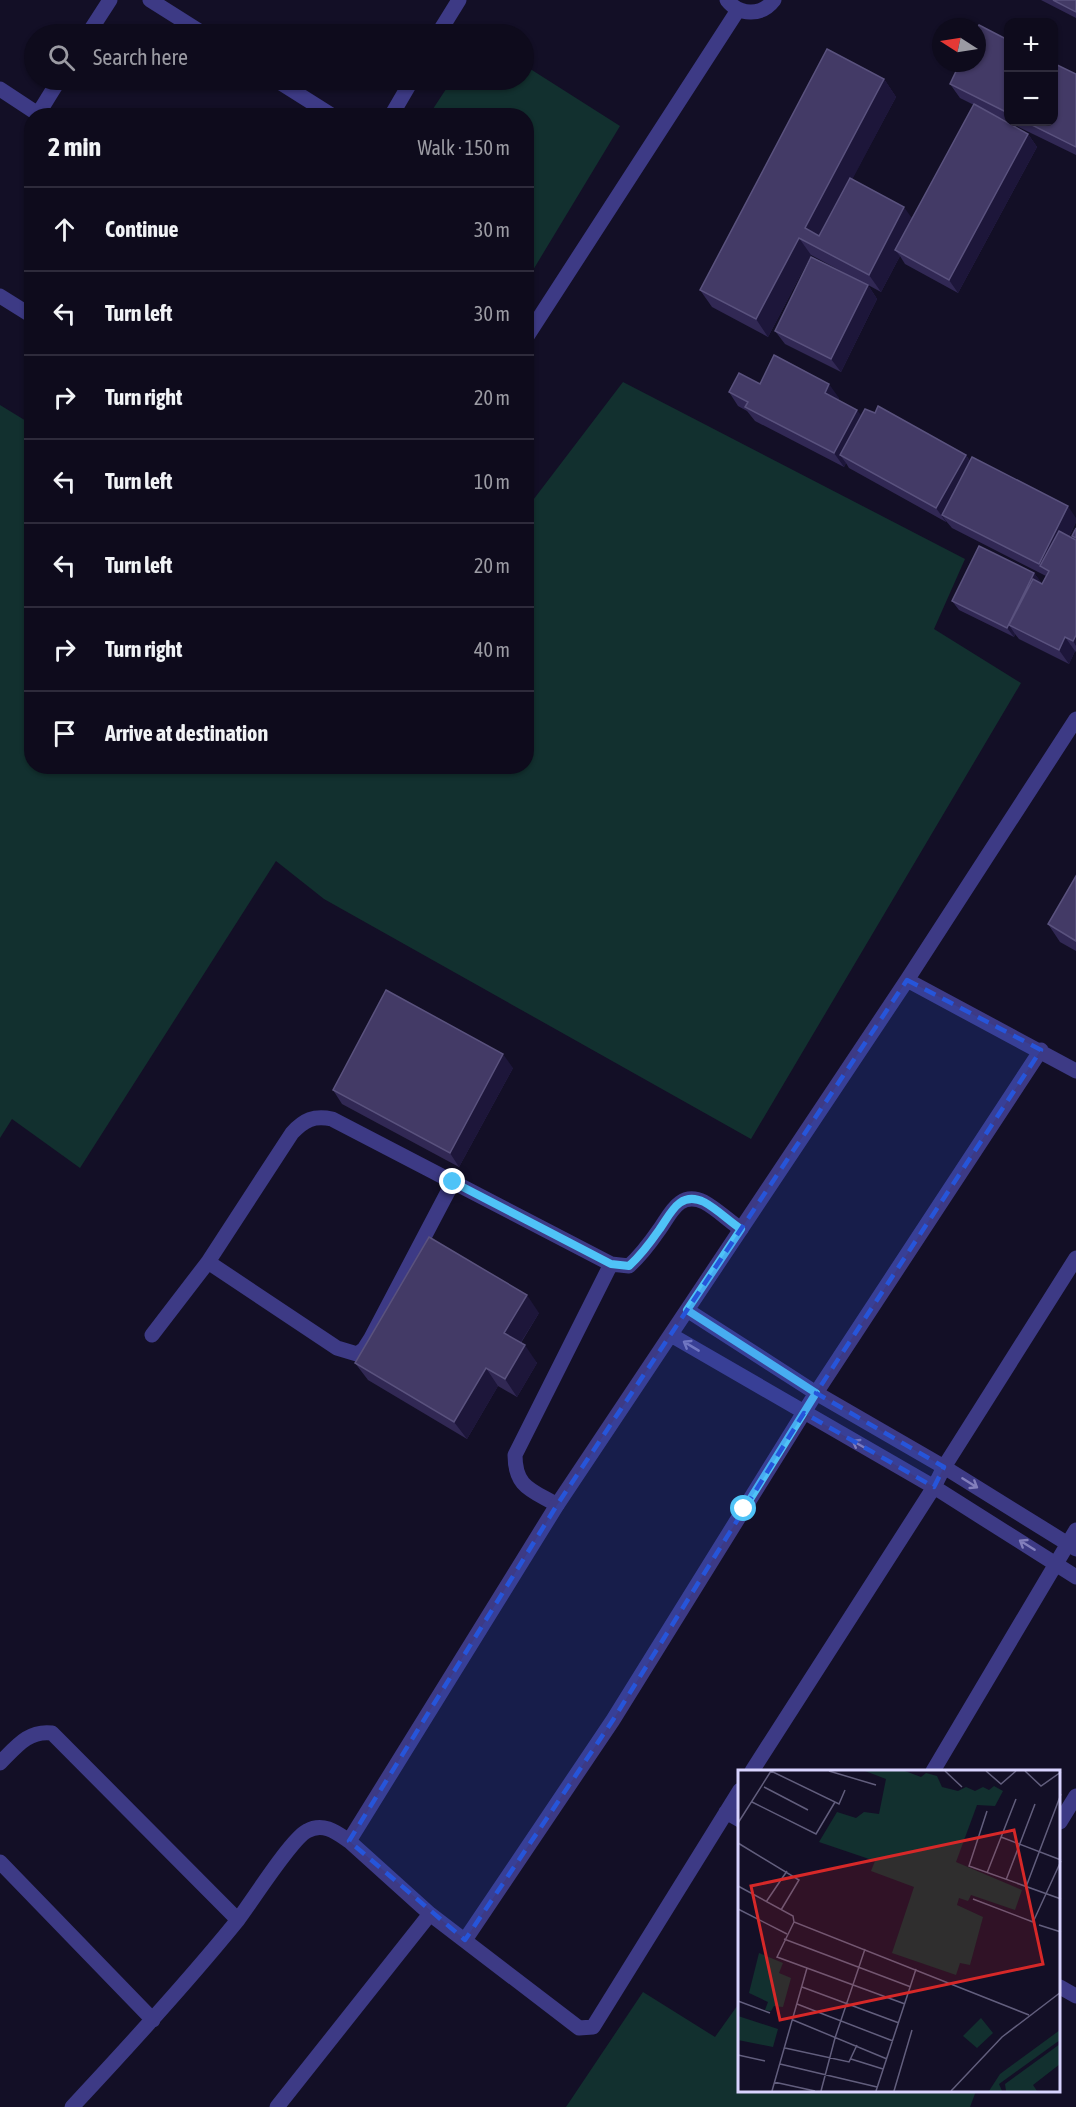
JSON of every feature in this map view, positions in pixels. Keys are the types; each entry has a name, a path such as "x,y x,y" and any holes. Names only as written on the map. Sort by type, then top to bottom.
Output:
{"street":[{"path":"94,24 110,0"},
{"path":"150,0 188,24"},
{"path":"534,325 732,5 749,13 760,11 774,0"},
{"path":"443,24 453,2"},
{"path":"0,89 28,108"},
{"path":"43,108 53,90"},
{"path":"292,90 320,108"},
{"path":"396,108 406,90"},
{"path":"0,296 24,311"},
{"path":"349,1841 557,1505 907,980 1076,719"},
{"path":"907,980 1041,1050 1076,1071"},
{"path":"465,1940 613,1720 816,1393 1041,1050"},
{"path":"152,1335 208,1262 292,1133 301,1123 320,1116 332,1119 611,1264 629,1266 642,1254 670,1210 679,1202 689,1199 702,1201 741,1229"},
{"path":"208,1262 337,1348 357,1353 364,1349 371,1338 453,1182"},
{"path":"753,1770 934,1487 944,1467 1076,1258"},
{"path":"557,1505 522,1484 516,1475 515,1455 611,1264"},
{"path":"687,1310 816,1393 944,1467 1072,1546"},
{"path":"671,1335 934,1487 1076,1577"},
{"path":"934,1770 1056,1564 1072,1546 1076,1530"},
{"path":"0,1763 30,1735 39,1731 52,1733 238,1920"},
{"path":"72,2107 153,2020 238,1920 306,1831 327,1828 349,1841 430,1914 579,2028 593,2027 738,1793"},
{"path":"1061,1819 1076,1796"},
{"path":"726,1812 738,1819"},
{"path":"0,1862 153,2020"},
{"path":"277,2107 430,1914"},
{"path":"1061,1988 1076,1996"}],"highlighted area":[{"path":"907,980 1041,1050 816,1393 944,1467 934,1487 804,1413 613,1720 465,1940 349,1841 557,1505"}],"green space":[{"path":"534,71 620,126 534,268 534,108 434,108 445,90 534,90"},
{"path":"623,382 965,559 934,629 1021,683 751,1139 324,899 276,861 80,1168 12,1119 0,1138 0,405 24,420 24,774 534,774 534,499"},
{"path":"643,1992 715,2037 738,2005 738,2092 976,2092 970,2107 566,2107"}],"building":[{"path":"1053,0 1076,0 1076,12"},
{"path":"986,29 1004,38 1004,111 950,84 956,72 986,72"},
{"path":"827,49 884,79 805,228 819,236 850,178 904,207 869,275 799,238 756,319 700,290"},
{"path":"1058,65 1076,74 1076,147 1034,126 1058,126"},
{"path":"974,104 1004,121 1004,126 1014,126 1028,134 949,280 895,250"},
{"path":"811,257 868,285 831,359 775,331"},
{"path":"774,355 829,384 825,393 857,410 834,453 745,407 748,402 729,392 739,373 760,384"},
{"path":"878,406 966,455 936,508 840,455 865,409 875,413"},
{"path":"972,457 1068,506 1039,564 942,515"},
{"path":"1059,531 1076,540 1076,635 1073,641 1065,637 1059,650 1009,625 1033,579 1042,584 1049,571 1040,566"},
{"path":"979,546 1034,573 1007,628 952,601"},
{"path":"1076,876 1076,941 1048,924"},
{"path":"386,990 503,1054 450,1153 333,1090"},
{"path":"429,1237 527,1295 504,1333 525,1345 505,1379 486,1368 454,1422 355,1363"}],"route":[{"path":"453,1182 611,1264 620,1266 629,1266 642,1254 661,1228 670,1210 679,1202 689,1199 702,1201 741,1229 687,1310 816,1393 744,1509"}]}
